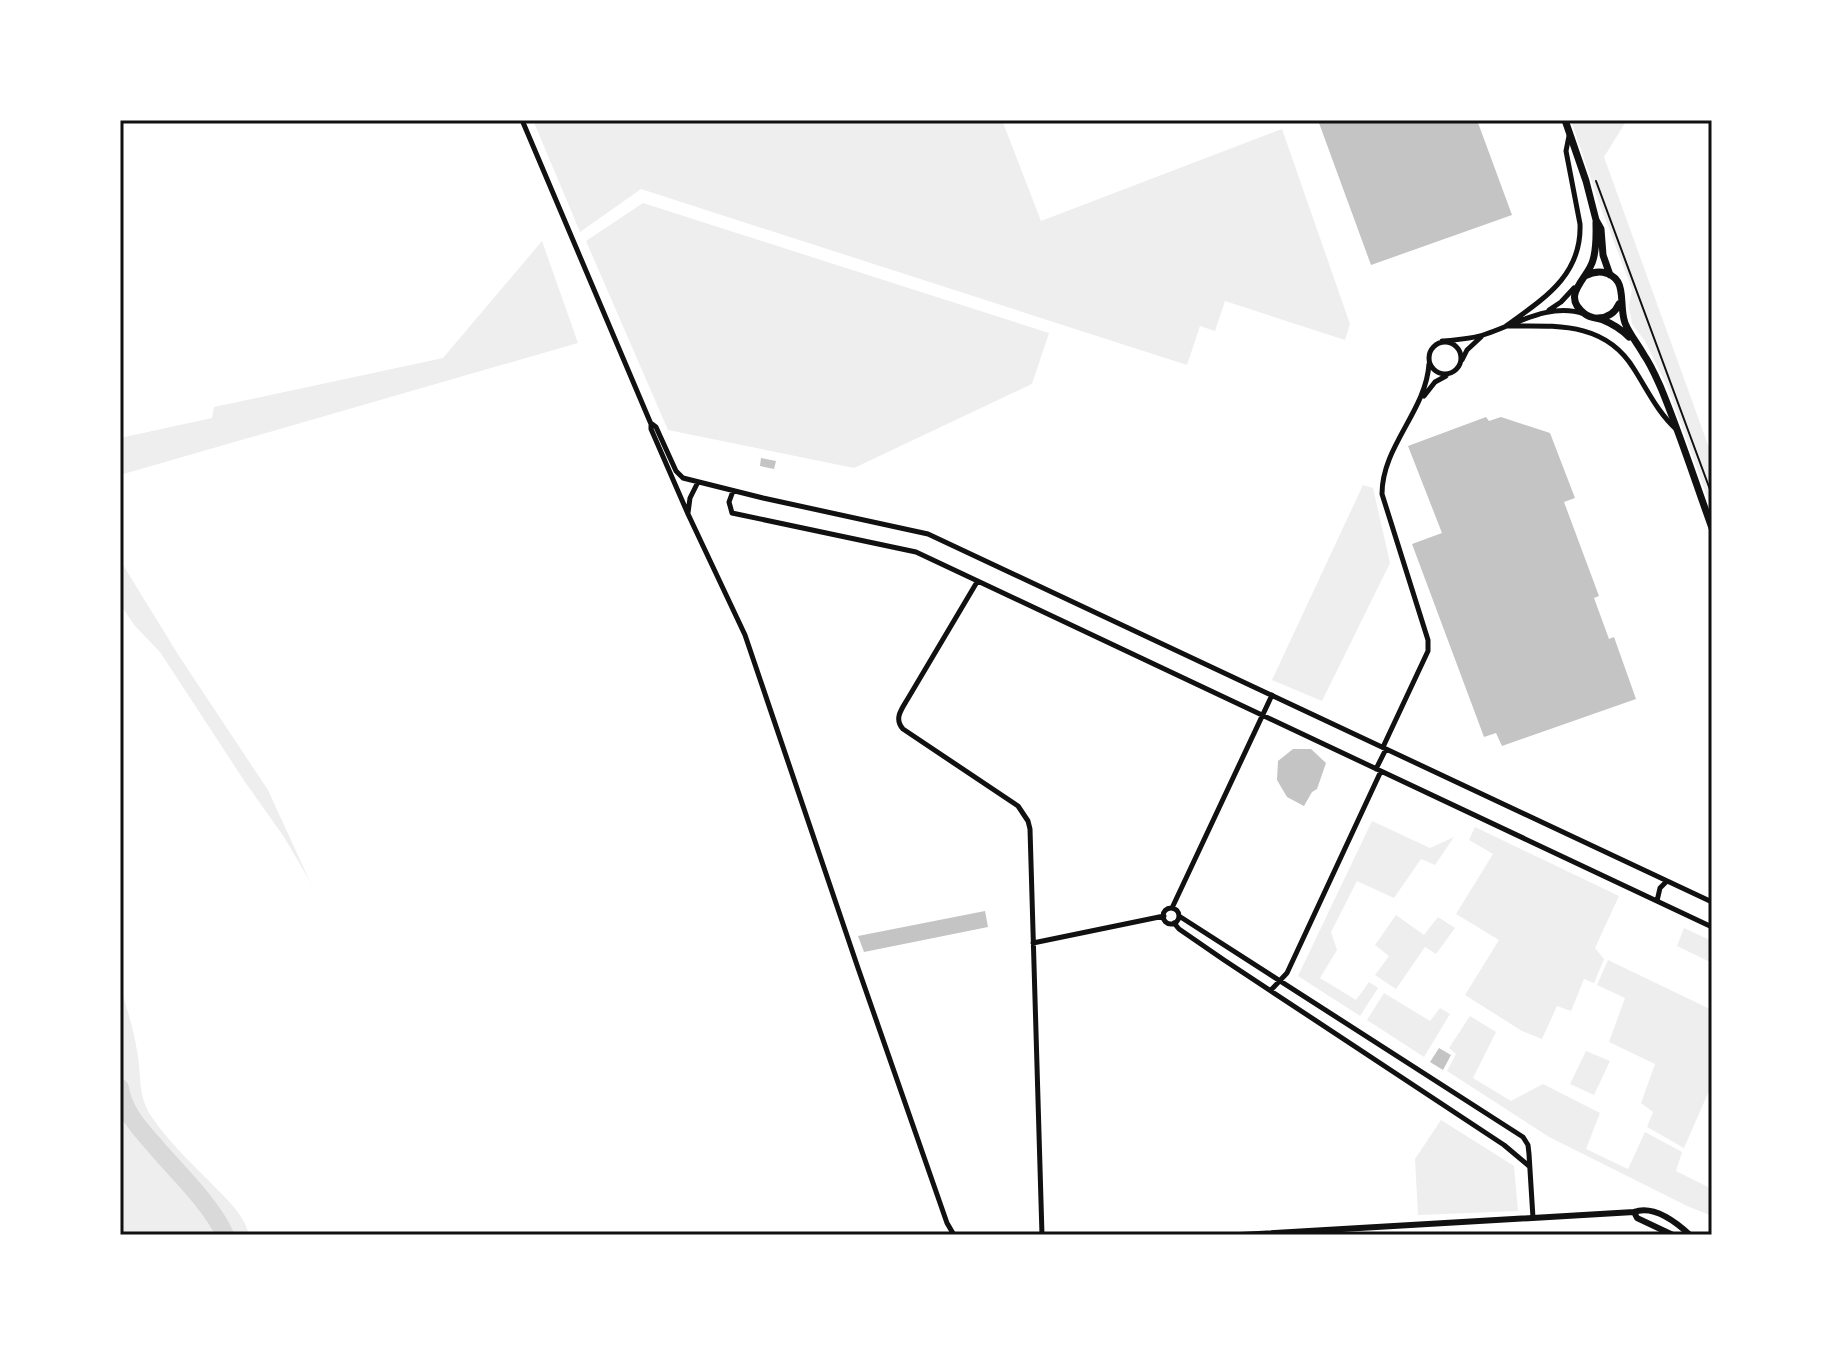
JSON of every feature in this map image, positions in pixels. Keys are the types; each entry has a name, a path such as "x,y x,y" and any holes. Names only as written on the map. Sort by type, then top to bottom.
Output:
{"main road":[{"path":"1565,120 1601,229 1603,255 1610,275"},
{"path":"1596,220 1593,260 1577,284 1576,301 1585,314 1613,324 1634,341"},
{"path":"1585,276 1595,272 1610,275 1621,289 1622,315 1661,388 1712,528"},
{"path":"1595,318 1608,316 1621,301"}],"street":[{"path":"522,120 651,429 745,635 858,968 947,1223 954,1235"},
{"path":"1506,326 1562,281 1578,248 1580,224 1566,151 1569,133"},
{"path":"1542,314 1561,302 1577,284"},
{"path":"1421,400 1428,379 1430,350 1442,341 1483,336 1542,314 1572,310 1585,314"},
{"path":"1506,326 1576,328 1604,339 1630,362 1661,414 1677,430"},
{"path":"1271,990 1287,973 1378,770 1384,748 1429,646 1382,494 1384,478 1394,450 1421,400 1435,382 1456,370 1467,350 1483,336"},
{"path":"1442,341 1457,346 1461,361"},
{"path":"1429,364 1440,374 1450,373"},
{"path":"651,424 656,427 676,471 683,478 928,534 1712,902"},
{"path":"688,514 690,498 698,482"},
{"path":"733,491 729,502 732,513 916,552 1712,927"},
{"path":"977,582 907,700 898,721 903,729 1006,797 1023,812 1030,829 1042,1235"},
{"path":"1172,908 1272,695"},
{"path":"1657,901 1660,888 1667,881"},
{"path":"1529,1167 1504,1145 1174,923 1167,922 1164,916 1166,910 1177,910 1179,916 1523,1137 1528,1145 1533,1218"},
{"path":"1033,943 1164,916"},
{"path":"1174,923 1179,916"},
{"path":"1240,1235 1639,1210 1653,1211 1676,1223 1690,1235"},
{"path":"1634,1212 1637,1218 1673,1235"}],"path":[{"path":"1596,180 1712,495"}],"shaded area":[{"path":"533,120 1002,120 1041,221 1282,129 1350,324 1345,340 1225,301 1215,331 1200,326 1187,365 641,189 580,232"},
{"path":"1571,120 1627,120 1604,157 1712,456 1712,510 1668,388 1645,341 1632,324 1629,306 1632,289"},
{"path":"643,203 1049,333 1032,384 854,468 668,430 586,241"},
{"path":"542,241 578,343 120,475 120,438 212,418 214,407 443,358"},
{"path":"1363,485 1373,488 1390,563 1322,701 1272,680"},
{"path":"120,560 268,790 317,897 284,837 160,652 135,626 120,604"},
{"path":"1372,821 1430,848 1454,837 1435,865 1421,859 1394,898 1357,881 1331,932 1337,950 1320,978 1356,1000 1369,982 1378,988 1360,1016 1298,976"},
{"path":"1475,827 1619,896 1595,948 1604,959 1594,983 1584,979 1571,1011 1557,1006 1542,1039 1522,1031 1465,995 1499,940 1456,914 1493,854 1469,840"},
{"path":"1396,915 1424,935 1438,917 1455,928 1436,954 1425,947 1396,989 1375,975 1389,956 1375,945"},
{"path":"1684,928 1712,941 1712,963 1677,946"},
{"path":"1608,960 1712,1010 1712,1084 1684,1148 1647,1127 1653,1112 1641,1103 1655,1064 1609,1042 1625,998 1597,985"},
{"path":"120,985 134,1034 147,1108 171,1142 233,1206 249,1235 232,1235 228,1224 139,1123 131,1109 121,1068"},
{"path":"1384,993 1430,1021 1440,1008 1450,1014 1424,1057 1367,1020"},
{"path":"1470,1016 1496,1032 1473,1078 1511,1101 1543,1084 1600,1113 1586,1149 1628,1169 1645,1132 1682,1152 1676,1171 1712,1189 1712,1216 1549,1137 1447,1071 1456,1054 1449,1048"},
{"path":"1586,1051 1610,1061 1594,1095 1570,1084"},
{"path":"120,1110 142,1143 196,1202 218,1235 120,1235"},
{"path":"1441,1120 1514,1166 1518,1211 1418,1215 1415,1159"}],"building":[{"path":"1328,120 1477,120 1512,215 1371,265 1319,123"},
{"path":"1486,417 1489,421 1501,417 1550,433 1575,498 1564,502 1599,596 1594,598 1609,639 1614,637 1636,699 1502,746 1496,733 1484,737 1412,544 1442,533 1408,446"},
{"path":"761,458 776,461 774,469 760,466"},
{"path":"1293,749 1311,749 1326,763 1317,789 1304,806 1287,797 1277,780 1278,761"},
{"path":"985,911 988,927 864,952 858,936"},
{"path":"1439,1048 1451,1055 1443,1070 1430,1062"}],"waterway":[{"path":"120,1088 133,1119 203,1201 225,1235"}]}
